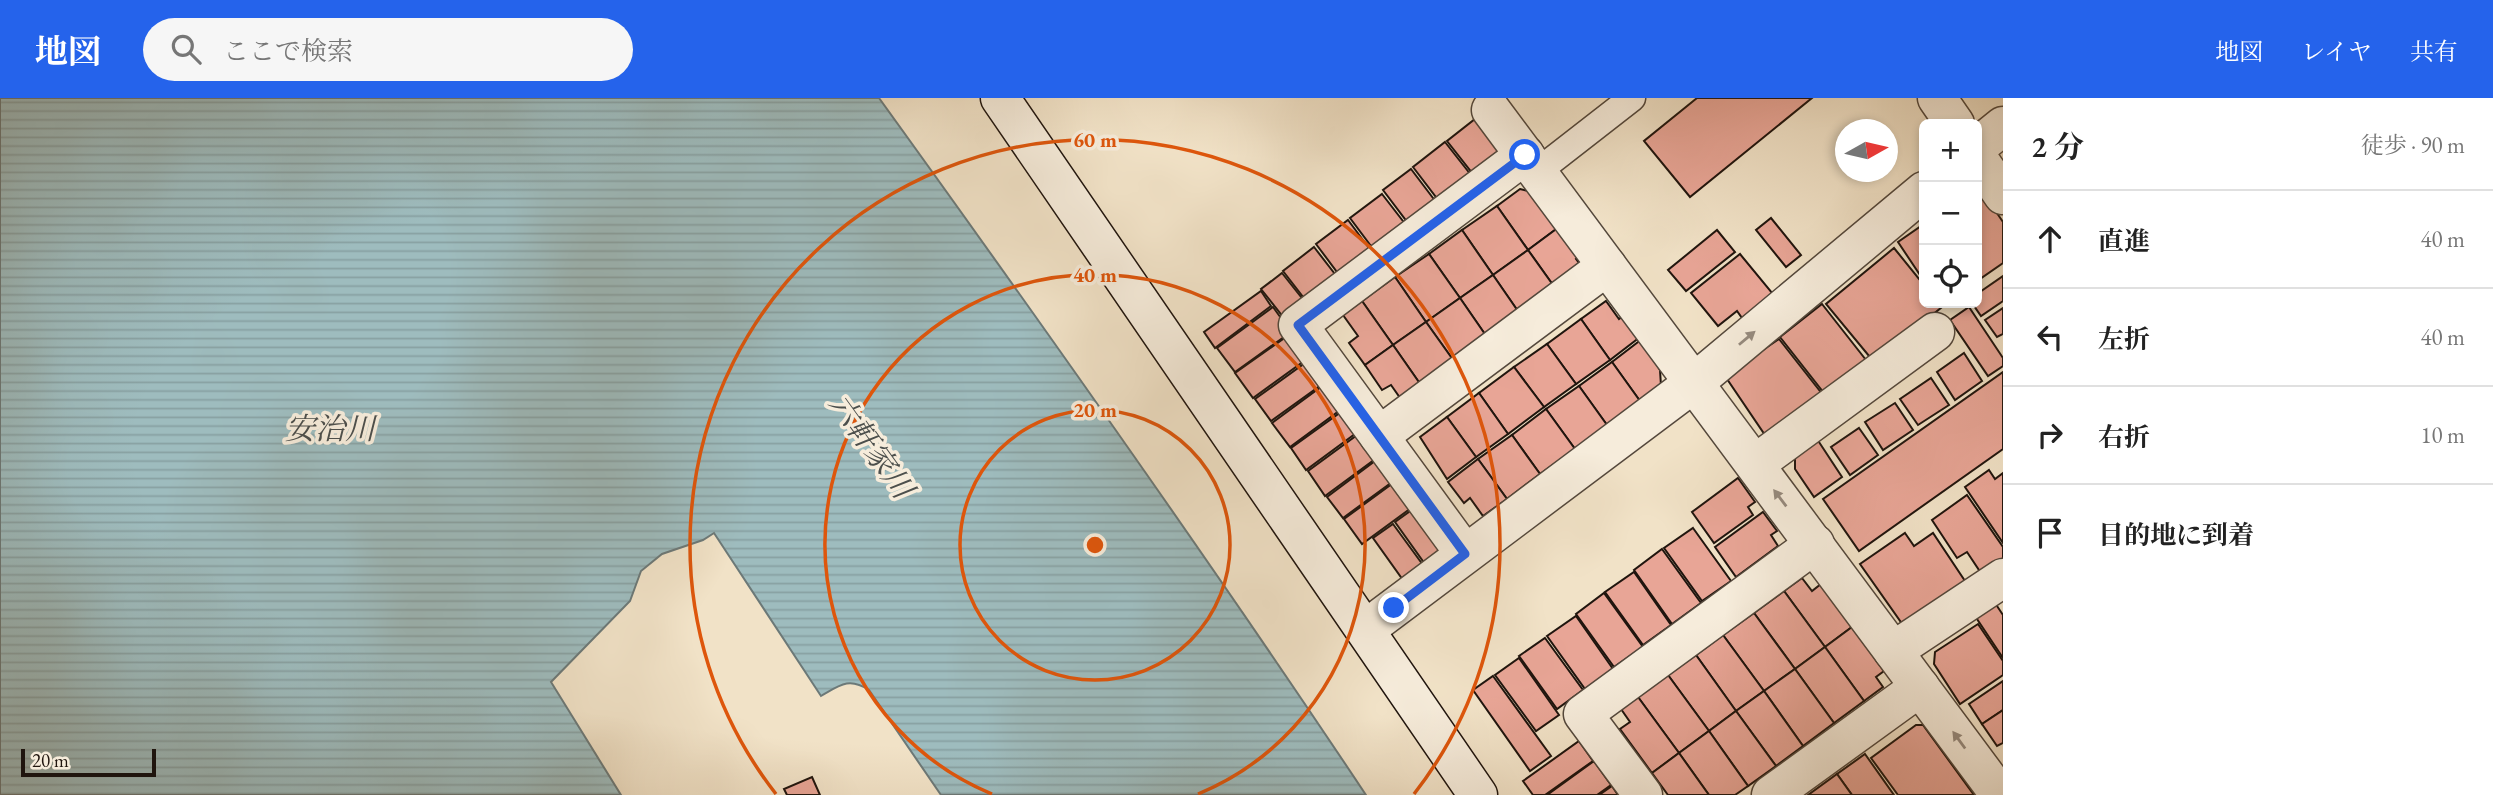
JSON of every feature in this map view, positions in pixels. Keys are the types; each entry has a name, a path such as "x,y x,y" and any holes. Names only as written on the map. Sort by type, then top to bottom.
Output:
{"street":[{"path":"1000,98 1478,795"},
{"path":"1937,98 1952,119"},
{"path":"1491,110 2000,795"},
{"path":"1982,143 2003,126"},
{"path":"1465,554 1298,325 1531,164"},
{"path":"1982,164 2003,195"},
{"path":"1366,629 1695,382 1919,195"},
{"path":"1379,436 1607,266"},
{"path":"1755,464 1935,332"},
{"path":"1643,795 1583,714 1815,544"},
{"path":"1893,650 2003,578"},
{"path":"1771,795 1920,687"}],"lane":[{"path":"1531,164 1632,98"}],"water":[{"name":"安治川","path":"0,98 879,98 1126,444 1366,795 941,795 869,690 850,683 821,696 714,533 703,540 662,554 641,571 630,601 551,682 621,795 0,795"}],"building":[{"path":"1697,98 1812,98 1690,197 1644,141"},
{"path":"1475,119 1501,153 1473,174 1447,141"},
{"path":"1445,142 1471,175 1439,201 1413,167"},
{"path":"1411,169 1436,202 1408,223 1383,190"},
{"path":"1520,189 1528,191 1559,227 1528,250 1497,206"},
{"path":"1382,194 1406,225 1374,250 1350,218"},
{"path":"1986,197 2003,222 2003,263 1982,278 1982,245 1982,200"},
{"path":"1497,206 1528,250 1493,275 1462,230"},
{"path":"1771,218 1801,255 1786,267 1756,230"},
{"path":"1348,220 1372,252 1340,276 1316,244"},
{"path":"1559,227 1580,256 1576,259 1582,267 1558,292 1528,250"},
{"path":"1919,227 1919,274 1898,242"},
{"path":"1462,230 1493,275 1460,298 1429,254"},
{"path":"1717,230 1735,252 1686,291 1668,270"},
{"path":"1314,247 1338,278 1307,302 1283,271"},
{"path":"1894,248 1919,279 1919,308 1941,308 1874,362 1826,304"},
{"path":"1528,250 1558,292 1522,317 1493,275"},
{"path":"1429,254 1460,298 1426,322 1395,277"},
{"path":"1740,254 1773,294 1742,318 1737,311 1718,326 1691,293"},
{"path":"1282,273 1305,302 1284,318 1261,289"},
{"path":"1493,275 1522,317 1489,340 1460,298"},
{"path":"2003,276 2003,301 1981,316 1975,308 1982,308 1982,291"},
{"path":"1395,277 1426,322 1393,345 1362,301"},
{"path":"1261,291 1271,306 1215,348 1204,332"},
{"path":"1460,298 1489,340 1456,364 1426,322"},
{"path":"1362,301 1393,345 1365,365 1349,343 1358,336 1343,315"},
{"path":"1606,301 1619,319 1624,315 1640,337 1610,360 1581,319"},
{"path":"1822,304 1866,360 1824,393 1780,337"},
{"path":"1273,307 1291,332 1235,372 1217,348"},
{"path":"1970,308 2003,358 2003,366 1988,376 1950,320"},
{"path":"2003,308 2003,334 1997,337 1985,320"},
{"path":"1581,319 1610,360 1576,384 1547,344"},
{"path":"1426,322 1456,364 1423,388 1393,345"},
{"path":"1293,332 1311,356 1253,398 1235,373"},
{"path":"1642,339 1660,370 1661,386 1640,401 1612,362"},
{"path":"1779,339 1823,395 1765,435 1725,376"},
{"path":"1547,344 1576,384 1544,407 1514,367"},
{"path":"1393,345 1423,388 1403,402 1391,385 1382,390 1365,365"},
{"path":"1964,353 1982,381 1955,400 1937,372"},
{"path":"1312,358 1328,380 1271,421 1255,399"},
{"path":"1612,362 1640,401 1607,425 1579,386"},
{"path":"1514,367 1544,407 1508,434 1479,393"},
{"path":"2003,372 2003,449 1859,551 1823,499"},
{"path":"1931,378 1949,405 1918,425 1900,399"},
{"path":"1329,381 1347,405 1290,447 1272,423"},
{"path":"1579,386 1607,425 1575,449 1546,409"},
{"path":"1479,393 1508,434 1476,457 1447,417"},
{"path":"1895,403 1913,430 1883,450 1865,422"},
{"path":"1348,407 1363,428 1306,470 1291,448"},
{"path":"1546,409 1575,449 1540,474 1512,435"},
{"path":"1447,417 1476,457 1447,479 1420,437"},
{"path":"1859,428 1878,455 1850,475 1831,447"},
{"path":"1364,430 1382,454 1325,496 1308,471"},
{"path":"1512,435 1540,474 1507,499 1478,459"},
{"path":"1817,439 1842,477 1814,497 1795,469 1795,454"},
{"path":"1383,455 1399,477 1343,518 1327,497"},
{"path":"1478,459 1507,499 1483,516 1470,498 1464,503 1448,482"},
{"path":"1989,470 1995,479 2003,473 2003,543 1965,487"},
{"path":"1400,478 1418,503 1362,544 1344,519"},
{"path":"1738,478 1755,502 1748,507 1753,515 1714,543 1692,512"},
{"path":"1967,495 2003,547 2003,558 1981,573 1967,552 1957,558 1932,520"},
{"path":"1420,504 1450,546 1425,564 1395,522"},
{"path":"1763,512 1777,531 1771,535 1778,546 1736,577 1715,547"},
{"path":"1393,524 1423,565 1403,580 1373,538"},
{"path":"1693,528 1731,581 1702,601 1664,548"},
{"path":"1905,533 1914,546 1933,533 1965,581 1903,625 1860,564"},
{"path":"1662,549 1701,603 1672,624 1634,570"},
{"path":"1634,572 1671,625 1643,645 1605,592"},
{"path":"1802,578 1812,591 1821,584 1852,627 1825,647 1784,591"},
{"path":"1784,591 1825,647 1795,669 1754,613"},
{"path":"1604,593 1643,647 1614,667 1576,614"},
{"path":"1995,603 2003,615 2003,658 1975,616"},
{"path":"1754,613 1795,669 1764,691 1723,635"},
{"path":"1576,616 1613,669 1585,689 1547,636"},
{"path":"1978,624 2003,661 2003,675 1960,704 1934,664 1935,652"},
{"path":"1852,627 1884,671 1876,677 1883,687 1864,701 1825,647"},
{"path":"1723,635 1764,691 1736,711 1696,655"},
{"path":"1545,638 1583,690 1557,709 1519,656"},
{"path":"1825,647 1864,701 1834,723 1795,669"},
{"path":"1696,655 1736,711 1709,731 1668,675"},
{"path":"1519,658 1559,715 1536,731 1495,675"},
{"path":"1795,669 1834,723 1803,746 1764,691"},
{"path":"1668,675 1709,731 1679,753 1638,697"},
{"path":"1493,676 1551,756 1530,771 1473,690"},
{"path":"2003,681 2003,710 1982,724 1969,704"},
{"path":"1764,691 1803,746 1776,766 1736,711"},
{"path":"1638,697 1679,753 1652,773 1620,729 1630,722 1621,709"},
{"path":"2003,710 2003,743 1997,746 1982,724"},
{"path":"1736,711 1776,766 1748,786 1709,731"},
{"path":"1916,725 1923,725 1974,795 1898,795 1871,758"},
{"path":"1709,731 1748,786 1735,795 1709,795 1679,753"},
{"path":"1579,741 1593,761 1545,795 1533,795 1523,781"},
{"path":"1679,753 1709,795 1668,795 1652,773"},
{"path":"1865,754 1894,795 1852,795 1837,774"},
{"path":"1594,761 1611,785 1597,795 1547,795"},
{"path":"1837,774 1852,795 1808,795"},
{"path":"812,777 820,795 787,795 784,789"},
{"path":"1612,786 1618,795 1599,795"}],"route":[{"path":"1394,608 1465,554 1298,325 1525,155"}],"water label":[{"name":"六軒家川","path":"871,446"}]}
